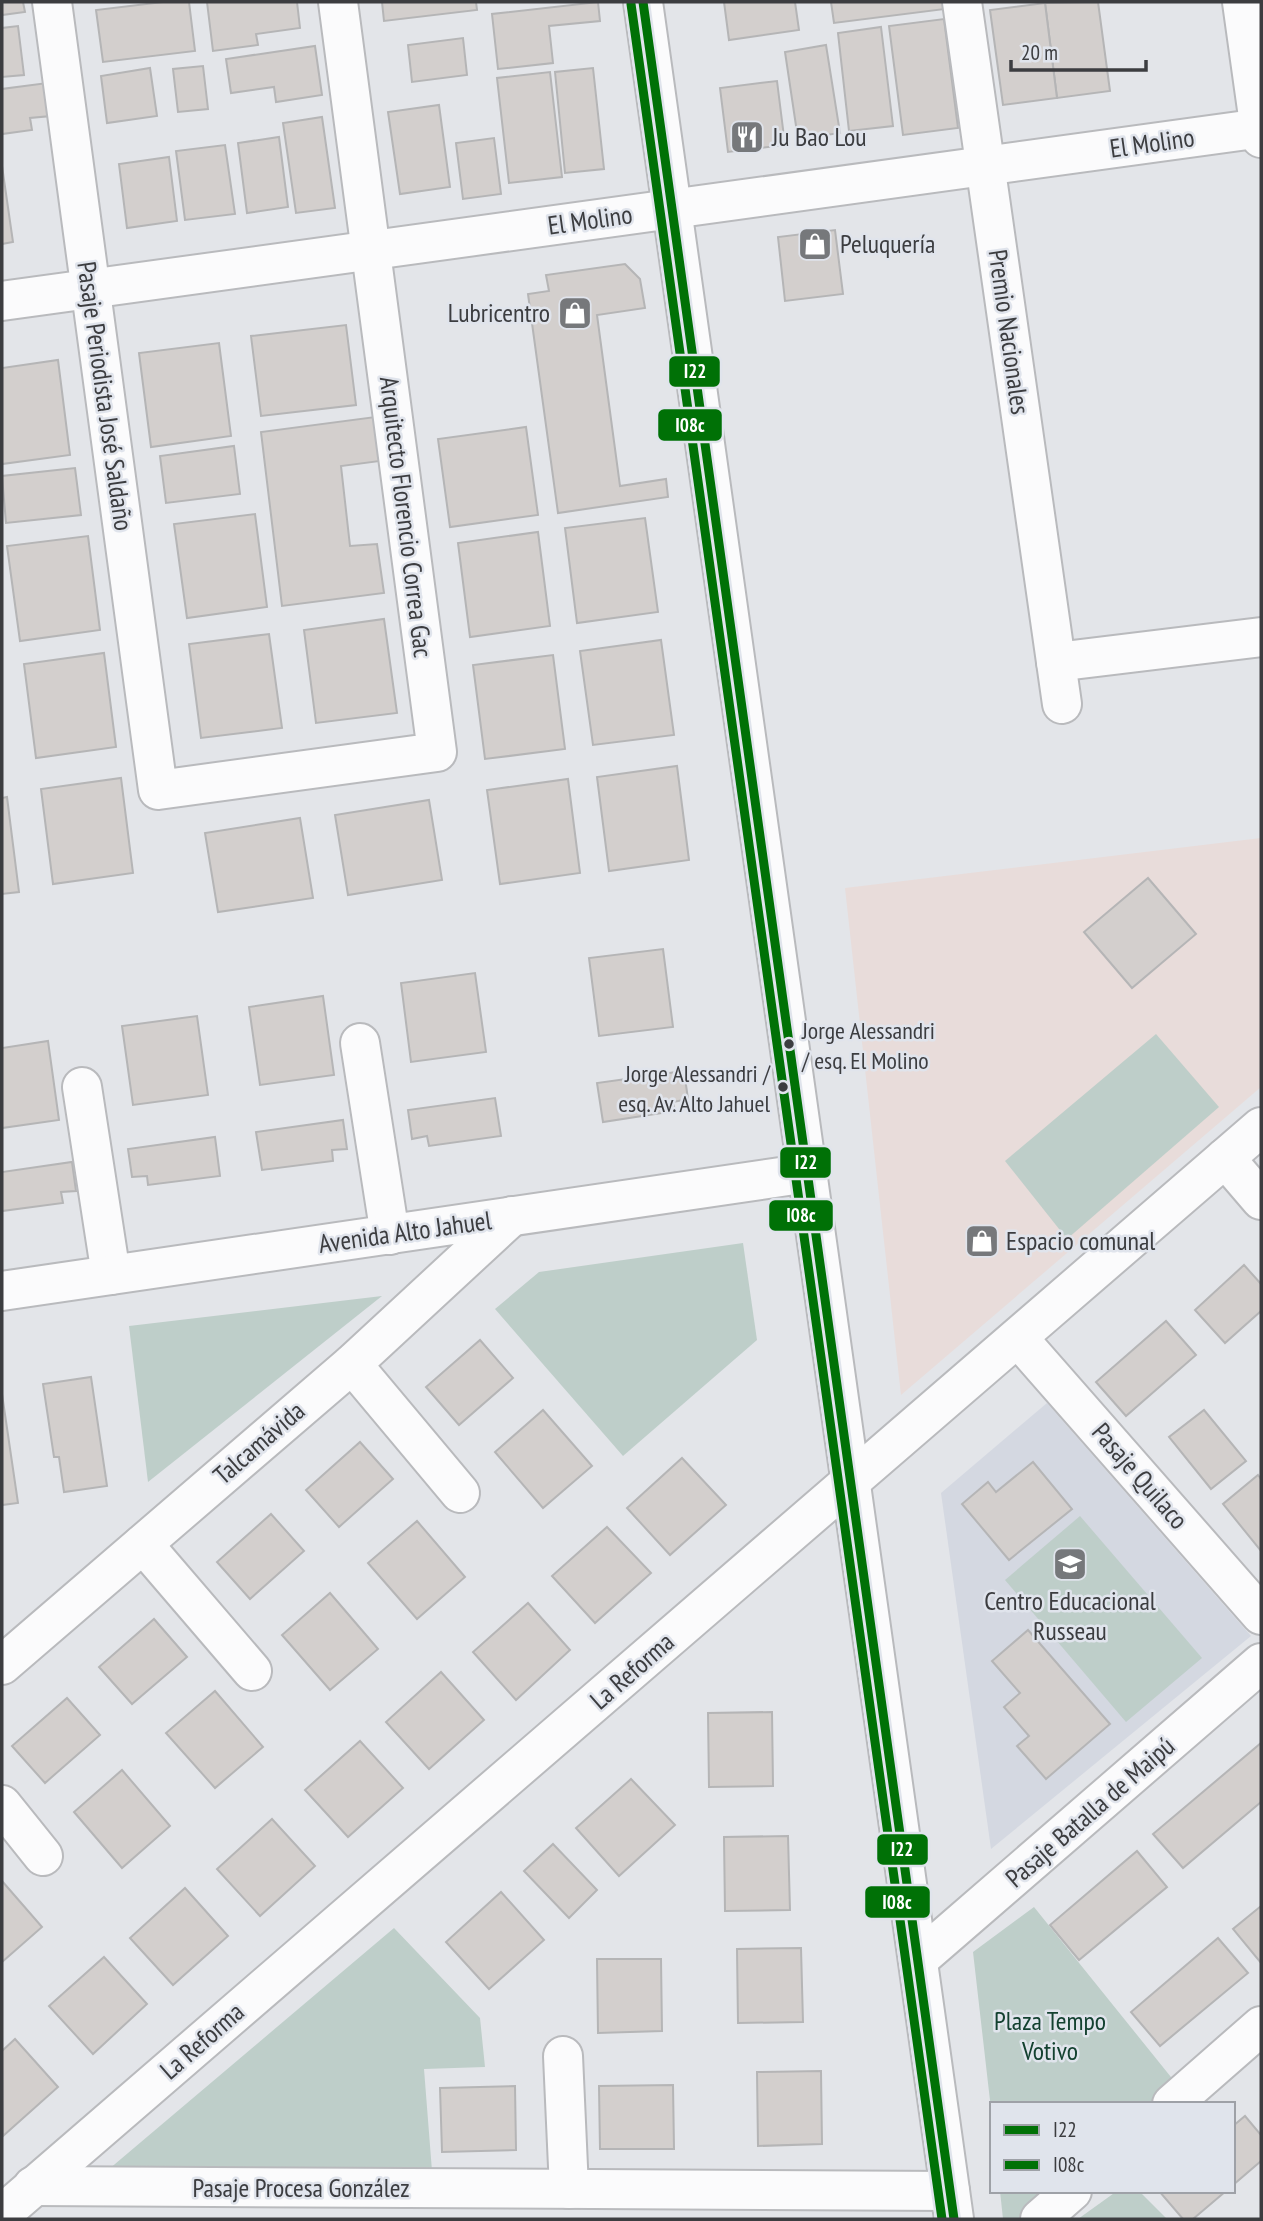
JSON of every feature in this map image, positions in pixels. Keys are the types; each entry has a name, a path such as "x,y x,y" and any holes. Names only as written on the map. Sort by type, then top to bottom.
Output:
{"street":[{"name":"Pasaje Periodista José Saldaño","path":"52,2 158,790"},
{"name":"Arquitecto Florencio Correa Gac","path":"158,790 438,752 338,2"},
{"path":"643,2 952,2205"},
{"name":"Premio Nacionales","path":"962,2 1062,704"},
{"path":"1242,2 1261,131"},
{"name":"El Molino","path":"2,301 986,166 1261,131"},
{"path":"1056,662 1261,636"},
{"path":"360,1043 390,1235"},
{"path":"82,1087 111,1275"},
{"name":"La Reforma","path":"2,2214 1261,1127"},
{"path":"1225,1158 1261,1200"},
{"name":"Avenida Alto Jahuel","path":"2,1291 808,1173"},
{"name":"Talcamávida","path":"2,1665 352,1364 512,1216"},
{"name":"Pasaje Quilaco","path":"1018,1338 1261,1615"},
{"path":"352,1364 460,1493"},
{"path":"143,1544 252,1671"},
{"name":"Pasaje Batalla de Maipú","path":"918,1960 1261,1663"},
{"path":"2,1805 43,1856"},
{"path":"1174,2102 1261,2026"},
{"path":"563,2056 569,2189"},
{"name":"Pasaje Procesa González","path":"33,2186 569,2189 952,2205"},
{"path":"1040,2219 1070,2193"}],"shaded area":[{"name":"Espacio comunal","path":"1261,838 1261,1087 901,1395 845,888"},
{"name":"Centro Educacional Russeau","path":"1047,1403 1251,1636 991,1849 941,1493"}],"green space":[{"path":"1156,1034 1219,1107 1067,1239 1005,1161"},
{"path":"743,1243 757,1340 623,1456 495,1309 539,1272"},
{"path":"382,1296 148,1482 129,1326"},
{"path":"1080,1516 1202,1658 1126,1722 1005,1580"},
{"name":"Plaza Tempo Votivo","path":"1034,1907 1179,2087 1161,2102 990,2102 973,1952"},
{"path":"394,1928 480,2018 485,2067 424,2069 432,2171 102,2175"},
{"path":"1000,2193 1056,2193 1025,2219 1003,2219"},
{"path":"1114,2193 1141,2193 1167,2219 1078,2219"}],"building":[{"path":"2,2 23,2 25,12 2,15"},
{"path":"163,2 189,2 195,51 103,62 96,10"},
{"path":"207,2 297,2 300,28 256,34 258,45 213,51"},
{"path":"382,2 476,2 477,10 384,21"},
{"path":"598,2 600,21 549,26 553,63 498,69 492,14"},
{"path":"724,2 795,2 799,30 729,40"},
{"path":"831,2 944,2 945,9 834,23"},
{"path":"1098,2 1110,91 1057,98 1045,3"},
{"path":"1045,3 1057,98 1003,105 990,10"},
{"path":"944,19 958,128 903,135 889,26"},
{"path":"18,26 24,75 2,77 2,28"},
{"path":"881,27 893,126 849,131 838,33"},
{"path":"463,38 467,75 412,82 408,45"},
{"path":"826,45 840,133 798,139 785,52"},
{"path":"315,46 322,95 276,102 274,87 231,93 226,59"},
{"path":"203,66 208,109 178,112 173,69"},
{"path":"150,68 157,116 107,123 101,76"},
{"path":"593,68 604,169 565,173 555,72"},
{"path":"550,72 562,177 509,183 497,78"},
{"path":"777,81 785,145 728,152 720,88"},
{"path":"47,83 51,116 30,118 32,130 2,134 2,89"},
{"path":"439,105 450,187 400,194 388,112"},
{"path":"322,117 335,208 296,213 283,123"},
{"path":"279,137 288,207 247,213 238,143"},
{"path":"494,138 501,194 463,199 456,143"},
{"path":"225,145 235,214 185,220 176,151"},
{"path":"169,157 177,221 127,228 119,164"},
{"path":"2,166 13,242 2,244"},
{"path":"835,230 843,294 785,301 778,237"},
{"path":"625,264 640,279 645,308 597,315 620,486 666,479 668,497 558,513 528,294 549,291 546,275"},
{"path":"346,325 356,405 261,416 251,336"},
{"path":"219,343 231,436 151,447 139,353"},
{"path":"58,360 70,455 2,464 2,368"},
{"path":"375,417 380,461 341,466 350,546 377,544 384,593 282,606 261,432"},
{"path":"526,427 538,515 450,527 438,439"},
{"path":"234,446 240,494 166,503 160,456"},
{"path":"75,468 81,515 6,523 2,476"},
{"path":"255,514 267,607 187,618 174,524"},
{"path":"645,518 658,612 577,623 565,528"},
{"path":"538,532 550,626 470,637 458,543"},
{"path":"88,536 100,630 20,641 7,546"},
{"path":"384,619 397,713 316,723 304,630"},
{"path":"269,634 282,728 201,738 189,644"},
{"path":"661,640 674,735 593,745 580,651"},
{"path":"104,653 116,747 36,758 24,664"},
{"path":"553,655 565,749 485,759 473,665"},
{"path":"677,766 689,860 609,871 597,777"},
{"path":"121,778 133,873 53,884 41,789"},
{"path":"568,779 580,873 500,884 487,790"},
{"path":"7,797 19,892 2,894 2,798"},
{"path":"429,800 442,880 348,895 335,815"},
{"path":"300,818 313,898 218,912 205,833"},
{"path":"1148,878 1196,934 1132,988 1084,932"},
{"path":"663,949 673,1027 599,1036 589,958"},
{"path":"475,973 486,1052 411,1062 401,983"},
{"path":"323,996 334,1075 260,1085 249,1007"},
{"path":"197,1016 208,1095 133,1105 122,1026"},
{"path":"48,1041 59,1120 2,1128 2,1048"},
{"path":"684,1071 688,1099 673,1102 675,1111 603,1122 597,1083"},
{"path":"495,1098 501,1136 429,1146 427,1136 412,1139 408,1110"},
{"path":"343,1120 347,1149 332,1150 333,1161 262,1170 256,1132"},
{"path":"215,1137 220,1176 148,1185 147,1176 132,1177 128,1149"},
{"path":"72,1162 76,1191 61,1192 63,1203 2,1211 2,1172"},
{"path":"1244,1265 1261,1284 1261,1311 1225,1343 1195,1310"},
{"path":"1166,1321 1196,1355 1126,1416 1096,1382"},
{"path":"480,1340 513,1378 459,1425 426,1387"},
{"path":"91,1377 107,1486 64,1492 59,1457 54,1457 43,1384"},
{"path":"2,1394 18,1503 2,1505"},
{"path":"543,1410 592,1466 543,1508 495,1452"},
{"path":"1204,1410 1246,1461 1211,1489 1169,1437"},
{"path":"360,1442 393,1479 339,1527 306,1490"},
{"path":"682,1458 726,1505 670,1555 627,1508"},
{"path":"1033,1462 1072,1509 1009,1560 962,1504 988,1482 996,1492"},
{"path":"1258,1475 1261,1479 1261,1551 1223,1504"},
{"path":"271,1514 304,1551 250,1599 217,1562"},
{"path":"417,1521 465,1577 417,1619 368,1563"},
{"path":"607,1527 651,1573 595,1623 552,1576"},
{"path":"330,1593 378,1649 330,1690 282,1635"},
{"path":"528,1603 570,1650 516,1700 473,1652"},
{"path":"154,1619 187,1657 132,1704 99,1667"},
{"path":"1028,1630 1110,1724 1046,1779 1017,1746 1029,1736 1004,1707 1020,1693 992,1661"},
{"path":"441,1672 484,1720 429,1769 386,1722"},
{"path":"215,1691 263,1747 215,1788 166,1733"},
{"path":"67,1698 100,1735 45,1783 12,1746"},
{"path":"772,1712 773,1786 709,1787 708,1713"},
{"path":"360,1741 403,1788 348,1837 305,1790"},
{"path":"1261,1743 1261,1802 1183,1868 1153,1834"},
{"path":"122,1770 170,1826 122,1868 74,1812"},
{"path":"631,1779 675,1825 619,1876 576,1828"},
{"path":"272,1819 315,1866 260,1916 217,1869"},
{"path":"788,1836 790,1910 725,1911 724,1837"},
{"path":"553,1844 597,1890 569,1918 524,1871"},
{"path":"1137,1851 1167,1887 1079,1960 1050,1925"},
{"path":"2,1881 42,1927 2,1962"},
{"path":"185,1888 228,1936 173,1985 130,1938"},
{"path":"501,1892 544,1940 489,1989 446,1942"},
{"path":"1261,1906 1261,1963 1233,1929"},
{"path":"1218,1938 1248,1973 1160,2046 1131,2012"},
{"path":"801,1948 803,2022 738,2023 737,1949"},
{"path":"104,1957 147,2004 93,2054 49,2006"},
{"path":"597,1959 661,1959 662,2031 598,2033"},
{"path":"15,2039 58,2087 3,2136 2,2051"},
{"path":"821,2071 822,2144 758,2146 757,2072"},
{"path":"673,2085 674,2149 600,2149 599,2086"},
{"path":"515,2086 516,2150 442,2152 440,2088"},
{"path":"1245,2116 1261,2135 1261,2161 1235,2183 1235,2124"},
{"path":"1161,2193 1224,2193 1193,2219 1183,2219"}],"transit line":[{"name":"I22","path":"643,2 954,2219"},
{"name":"I08c","path":"631,4 942,2219"}],"place":[{"name":"Ju Bao Lou","path":"747,137"},
{"name":"Peluquería","path":"815,244"},
{"name":"Lubricentro","path":"575,313"},
{"name":"Jorge Alessandri / esq. El Molino","path":"789,1044"},
{"name":"Jorge Alessandri / esq. Av. Alto Jahuel","path":"783,1087"},
{"name":"Espacio comunal","path":"982,1241"},
{"name":"Centro Educacional Russeau","path":"1070,1564"}]}
